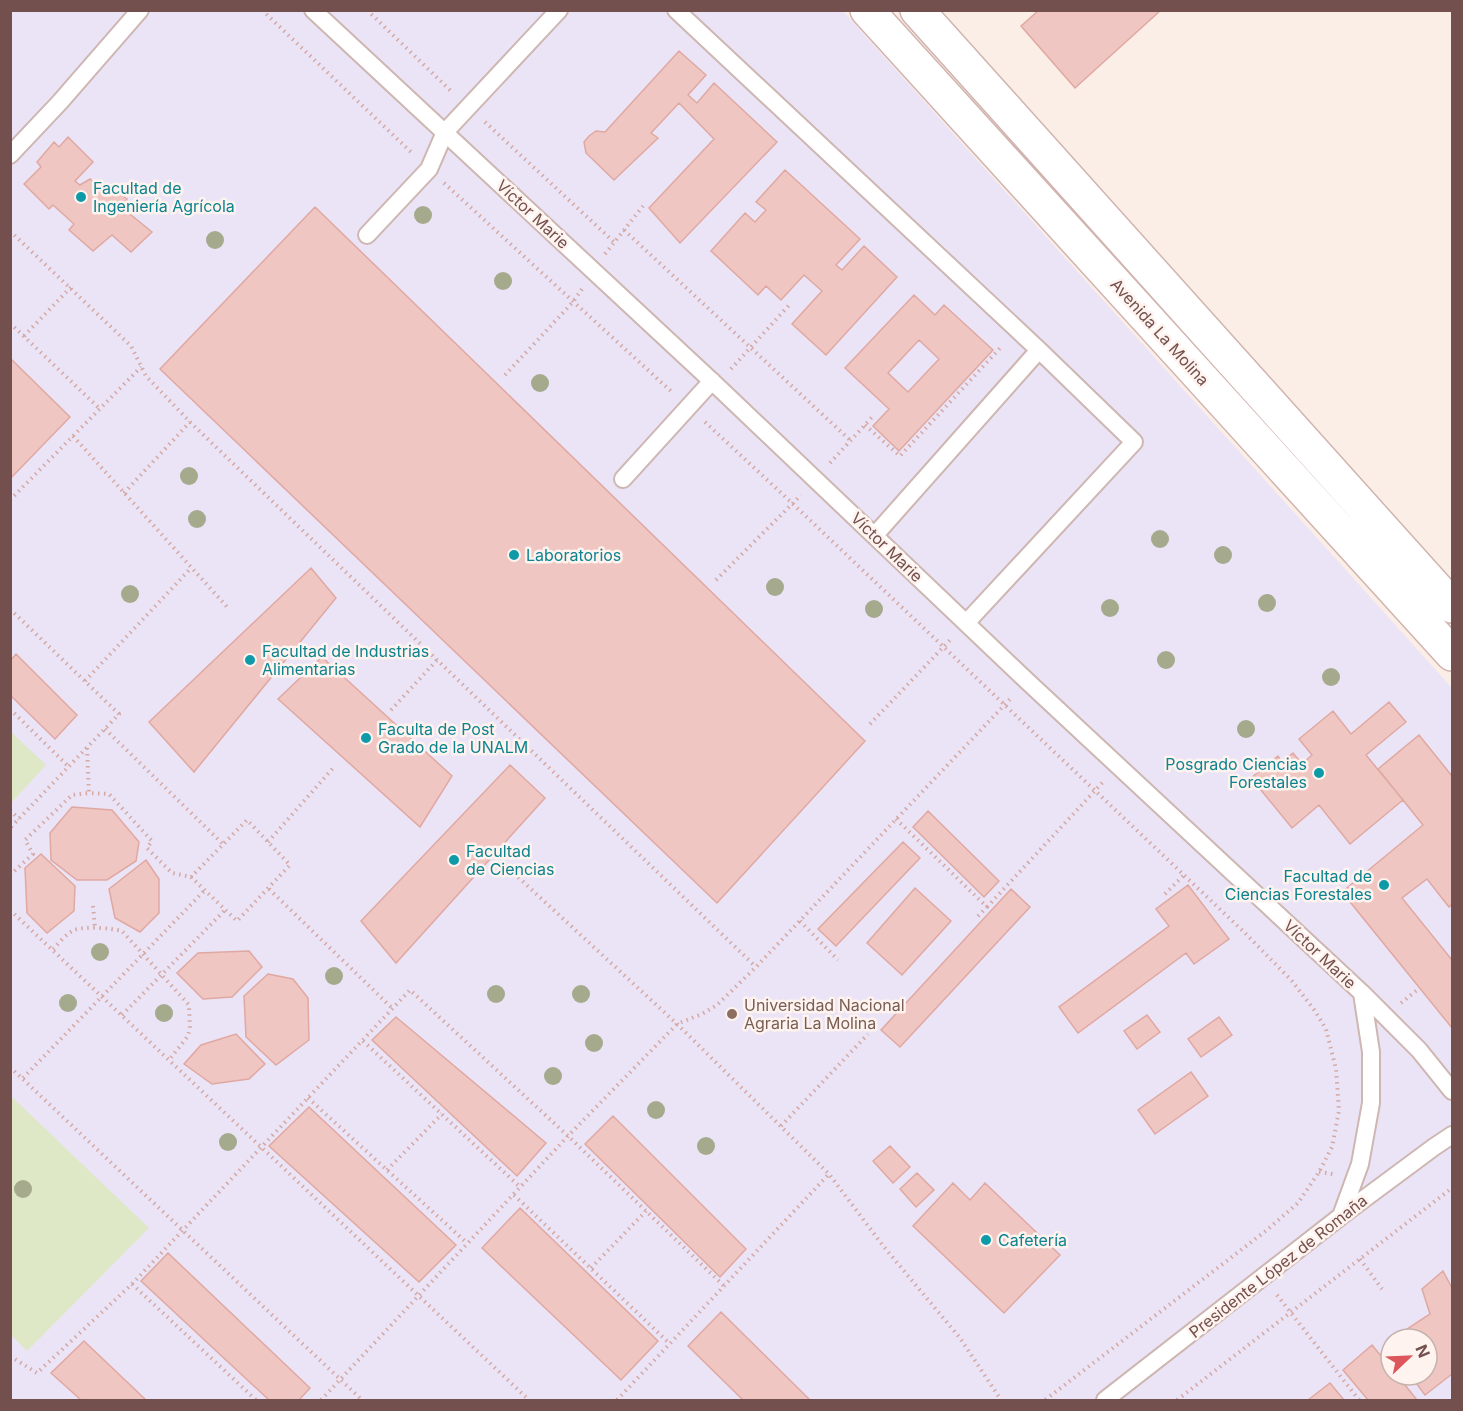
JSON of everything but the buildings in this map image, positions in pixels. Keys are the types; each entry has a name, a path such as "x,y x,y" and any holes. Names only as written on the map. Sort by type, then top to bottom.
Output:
{"main road":[{"name":"Avenida La Molina","path":"867,10 1452,654"},
{"name":"Avenida La Molina","path":"917,10 1452,606"}],"lane":[{"path":"10,155 60,102 140,10"},
{"name":"Víctor Marie","path":"313,10 714,383 1027,681 1362,993 1419,1050 1452,1091"},
{"path":"367,235 429,169 445,132 559,10"},
{"path":"676,10 1134,442 967,622"},
{"path":"875,535 1038,350"},
{"path":"623,479 688,407 714,383"},
{"path":"1341,1216 1360,1164 1371,1103 1371,1052 1362,993"},
{"name":"Presidente López de Romaña","path":"1105,1401 1341,1216 1452,1135"}],"path":[{"path":"261,10 429,169 794,504 1093,791 1245,933 1292,981 1326,1029 1336,1069 1339,1111 1332,1147 1319,1172 1298,1203 1267,1230 1045,1401"},
{"path":"367,10 456,96"},
{"path":"483,120 614,242"},
{"path":"601,259 643,206"},
{"path":"624,230 851,441"},
{"path":"10,231 131,346 141,367 154,385 190,422 756,967"},
{"path":"505,375 585,286"},
{"path":"24,336 71,287"},
{"path":"714,383 751,348 791,303"},
{"path":"10,323 100,409"},
{"path":"865,424 900,456 1007,342"},
{"path":"10,500 141,367"},
{"path":"829,464 874,415"},
{"path":"124,493 190,422"},
{"path":"73,436 228,608"},
{"path":"716,580 804,493"},
{"path":"85,681 191,568"},
{"path":"10,609 119,714 10,828"},
{"path":"870,724 967,622"},
{"path":"391,710 437,660"},
{"path":"321,1401 568,1136 677,1024 717,1005 756,967 1027,681"},
{"path":"10,710 69,766"},
{"path":"105,729 224,845"},
{"path":"87,748 89,793"},
{"path":"976,918 1093,791 1119,767"},
{"path":"268,842 333,768"},
{"path":"10,875 33,854 25,840 72,795 89,793 109,794 153,841 147,849 172,873 191,877 237,921 290,864 247,820 191,877"},
{"path":"10,810 19,819"},
{"path":"896,819 987,907"},
{"path":"505,865 677,1024 829,1174 884,1246 960,1338 1001,1401"},
{"path":"1165,894 1183,876"},
{"path":"269,889 393,1009"},
{"path":"22,1078 205,890"},
{"path":"93,906 95,928"},
{"path":"10,910 529,1401"},
{"path":"122,1015 225,910"},
{"path":"800,921 838,960"},
{"path":"52,950 73,930 114,928 122,932 184,999 190,1012 188,1036 169,1060"},
{"path":"10,1356 37,1373 132,1284 410,990 568,1136 724,1286"},
{"path":"1401,1003 1417,990"},
{"path":"781,1126 868,1035"},
{"path":"363,1041 520,1187"},
{"path":"10,1067 362,1401"},
{"path":"308,1098 468,1244"},
{"path":"387,1170 442,1114"},
{"path":"1319,1172 1337,1175"},
{"path":"617,1401 829,1174"},
{"path":"1177,1401 1452,1188"},
{"path":"514,1195 670,1344"},
{"path":"591,1268 646,1211"},
{"path":"1360,1259 1382,1289"},
{"path":"1263,1278 1359,1401"},
{"path":"132,1284 256,1401"}],"shaded area":[{"name":"Universidad Nacional Agraria La Molina","path":"10,11 843,11 1452,688 1452,1400 11,1400"}],"green space":[{"path":"10,731 46,765 12,802 10,800"},
{"path":"10,1095 149,1228 27,1351 11,1335"}],"place":[{"name":"Facultad de Ingeniería Agrícola","path":"81,197"},
{"name":"Laboratorios","path":"514,555"},
{"name":"Facultad de Industrias Alimentarias","path":"250,660"},
{"name":"Faculta de Post Grado de la UNALM","path":"366,738"},
{"name":"Posgrado Ciencias Forestales","path":"1319,773"},
{"name":"Facultad de Ciencias","path":"454,860"},
{"name":"Facultad de Ciencias Forestales","path":"1384,885"},
{"name":"Universidad Nacional Agraria La Molina","path":"732,1014"},
{"name":"Cafetería","path":"986,1240"}]}
